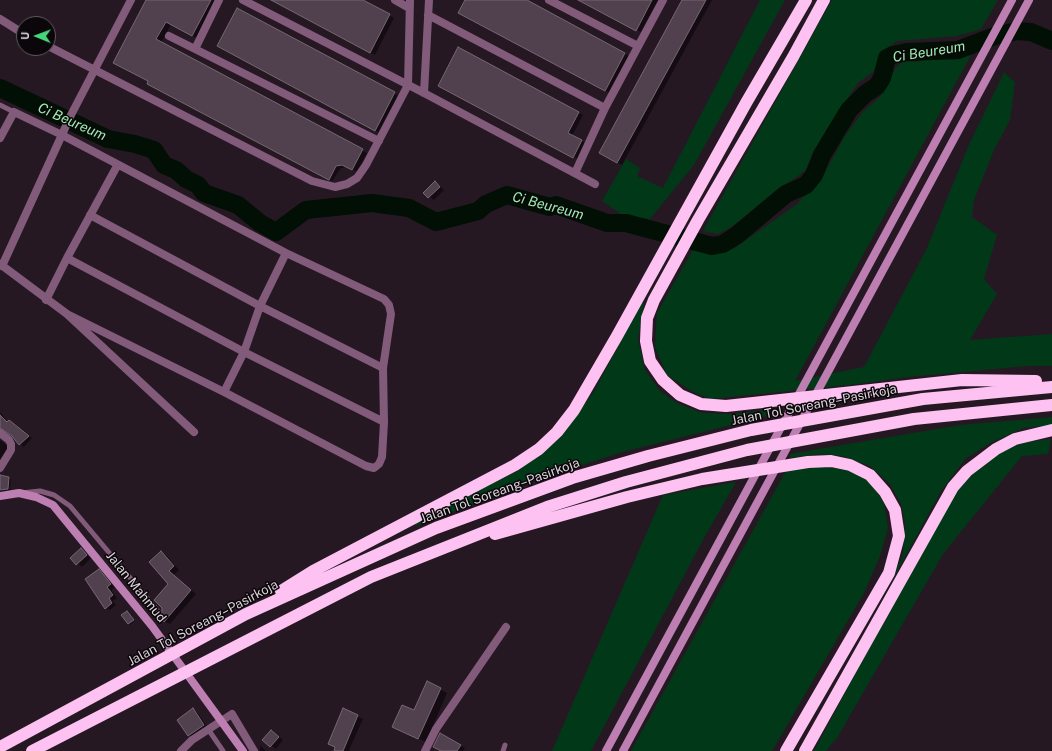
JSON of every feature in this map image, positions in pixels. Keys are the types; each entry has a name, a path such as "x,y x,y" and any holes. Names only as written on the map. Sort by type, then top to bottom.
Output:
{"highway":[{"path":"246,614 313,571 516,465 539,449 557,432 574,410 806,0"},
{"path":"824,0 654,300 647,318 646,341 650,361 663,380 680,395 701,404 726,406 962,380 1052,381"},
{"name":"Jalan Tol Soreang–Pasirkoja","path":"0,746 246,614 436,528 572,478 648,456 751,430 857,410 966,393 1052,386"},
{"path":"32,751 351,587 424,554 547,507 626,482 747,450 914,419 1052,405"},
{"path":"805,751 953,487 967,471 996,449 1015,440 1052,430"},
{"path":"424,554 627,497 702,479 808,462 831,461 850,465 870,475 886,492 895,510 899,536 889,573 786,751"}],"main road":[{"path":"606,751 1012,0"},
{"path":"623,751 1029,0"},
{"name":"Jalan Mahmud","path":"0,496 19,493 36,497 53,506 152,626 243,751"}],"street":[{"path":"0,138 14,112 64,131 117,166 286,253 384,300 389,305 391,314 383,368 384,422 382,457 374,468 366,466 224,392 67,314 46,300 1,265 64,131 71,115 131,0"},
{"path":"195,49 219,0"},
{"path":"243,0 424,93 595,184"},
{"path":"56,50 324,185 335,187 347,184 357,178 379,141 408,85 409,4 395,0"},
{"path":"424,93 429,0"},
{"path":"549,0 638,46"},
{"path":"575,173 605,108 663,0"},
{"path":"428,15 605,108"},
{"path":"0,19 16,29"},
{"path":"169,36 379,141"},
{"path":"46,300 117,166"},
{"path":"90,215 260,306 383,368"},
{"path":"224,392 244,352 260,306 286,253"},
{"path":"67,258 244,352 384,422"},
{"path":"67,314 194,432"},
{"path":"0,433 9,440 11,444 10,450 0,468"},
{"path":"425,751 436,729 506,627"},
{"path":"181,751 192,740 232,714 254,751"}],"lane":[{"path":"0,105 14,112"},
{"path":"19,493 28,490 40,490 54,495 70,506 158,611"},
{"path":"208,729 223,751"},
{"path":"503,751 505,745"}],"green space":[{"path":"760,0 785,0 694,165 650,219 624,216 602,201 626,159 640,168 637,176 663,188"},
{"path":"832,0 998,0 981,29 957,36 897,41 884,50 873,72 858,83 832,121 813,152 805,171 774,192 734,225 718,234 703,231"},
{"path":"972,53 795,381 864,367 927,248 968,147 1004,72 1015,82 1010,120 994,150 974,200 972,217 997,235 984,279 997,294 970,340 1052,334 1052,366 1026,366 908,377 858,384 710,399 693,392 667,375 655,347 657,313 693,250 708,254 735,248 797,204 823,176 845,136 863,112 880,97 895,69 903,61 917,62 936,55 954,60"},
{"path":"639,303 644,303 638,339 645,370 660,391 677,403 702,413 732,414 766,410 767,416 622,452 536,480 416,526 414,521 518,471 563,433 593,393 621,341"},
{"path":"1052,417 1052,425 1024,428 990,443 965,459 941,491 891,583 903,554 905,525 901,504 890,484 870,466 842,456 821,454 790,458 790,454 960,425"},
{"path":"1051,439 1048,454 1022,456 943,554 837,738 826,751 814,751 936,523 961,484 978,465 1002,450 1026,442"},
{"path":"815,466 842,469 862,476 874,486 884,504 888,528 880,556 865,591 772,751 631,751 786,471"},
{"path":"736,482 704,538 591,751 552,751 663,495"}],"building":[{"path":"146,0 211,0 192,36 166,22 156,39 363,149 352,170 342,165 336,166 329,180 147,84 148,81 113,63"},
{"path":"271,0 363,0 390,14 370,53"},
{"path":"465,0 527,0 625,53 605,91 458,13"},
{"path":"578,0 652,0 636,31"},
{"path":"682,0 706,0 617,163 599,153"},
{"path":"237,8 395,92 375,131 217,46"},
{"path":"458,47 579,112 568,133 582,140 573,158 438,86"},
{"path":"435,181 440,187 428,198 423,193"},
{"path":"0,415 7,422 9,420 29,436 19,445 12,436 0,428"},
{"path":"0,475 9,477 8,489 0,490"},
{"path":"81,548 87,555 76,565 70,558"},
{"path":"161,551 174,566 169,571 191,590 164,622 156,615 160,614 162,608 154,600 168,584 149,562"},
{"path":"99,569 111,584 107,587 113,595 109,598 112,603 105,609 85,579"},
{"path":"127,611 134,620 128,624 121,615"},
{"path":"427,681 441,688 418,739 392,727 402,705 414,710"},
{"path":"193,708 204,725 188,736 177,720"},
{"path":"343,708 358,715 343,751 334,751 335,747 328,744"},
{"path":"271,730 279,737 270,747 262,740"},
{"path":"440,733 461,745 457,751 441,751 433,747"}],"waterway":[{"name":"Ci Beureum","path":"0,88 108,139 135,144 154,150 164,165 176,170 186,179 198,185 204,193 238,205 260,223 276,232 306,210 372,203 409,208 436,222 478,211 486,204 507,195 550,207 556,205 607,223 626,223 712,246 723,244 737,235 786,194 806,185 814,175 822,155 849,110 865,94 877,86 882,78 887,58 907,52 958,50 995,36 1017,31 1031,32 1052,41"}]}
